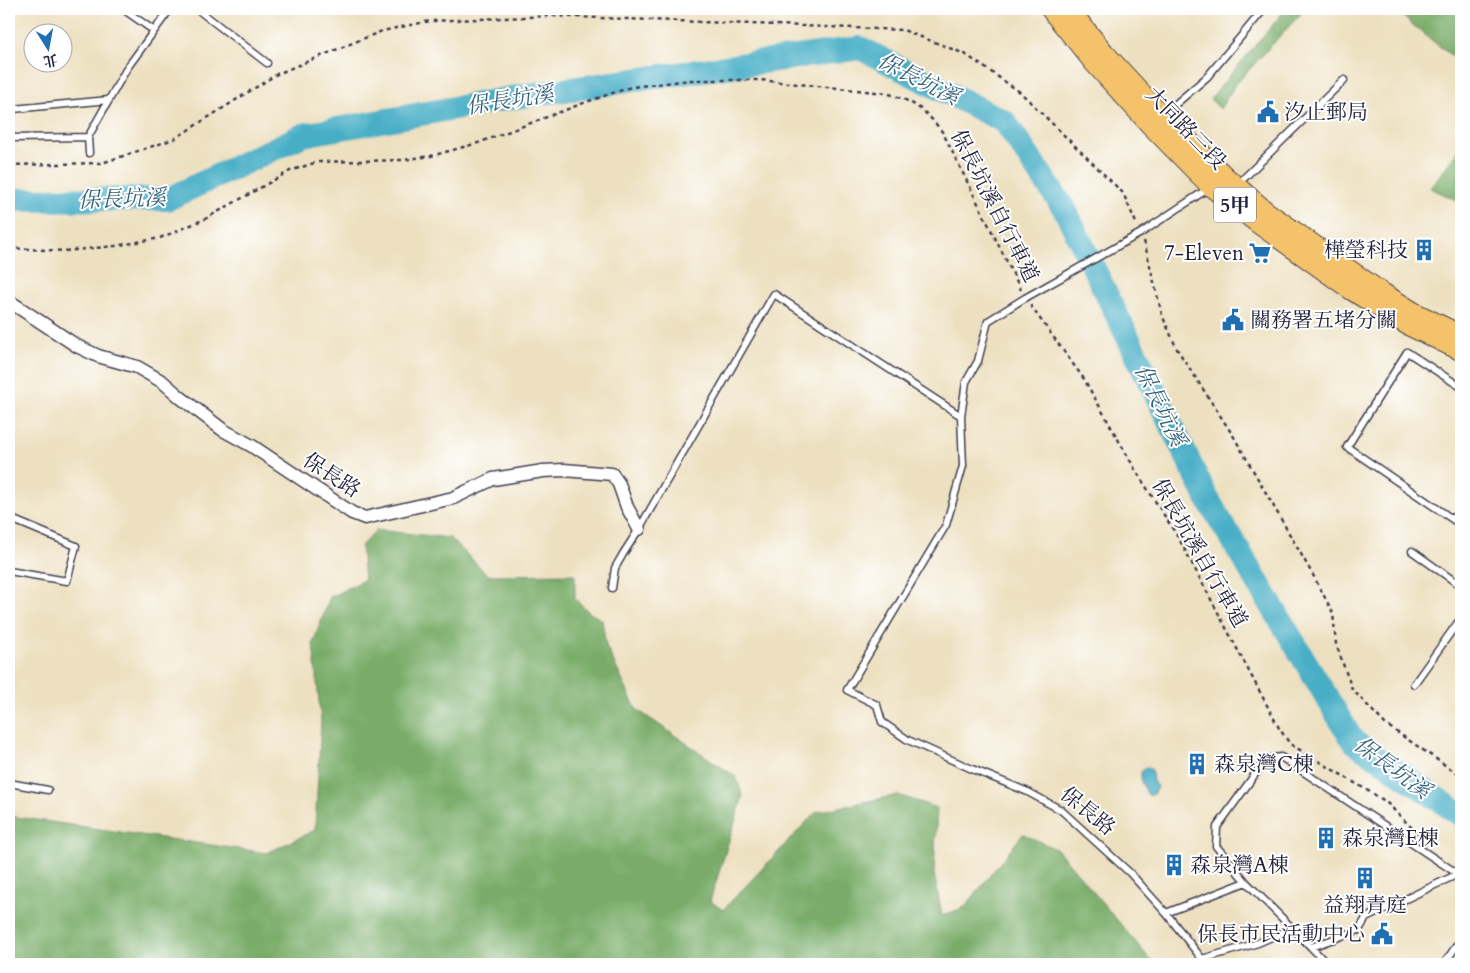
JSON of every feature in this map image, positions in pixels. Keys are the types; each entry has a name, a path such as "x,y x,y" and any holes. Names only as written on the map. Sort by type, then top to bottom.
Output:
{"main road":[{"name":"大同路三段","path":"1050,9 1093,62 1225,183 1360,277 1414,312 1461,336"},
{"name":"大同路三段","path":"1069,9 1157,121"},
{"name":"大同路三段","path":"1225,183 1257,223 1351,290 1407,325 1461,351"}],"street":[{"name":"保長路","path":"9,302 77,346 98,356 136,367 163,382 223,430 252,446 352,513 365,518 453,498 492,479 543,471 564,470 612,474 619,484 627,506 640,529"}],"lane":[{"path":"123,9 153,30"},
{"path":"89,153 88,137 127,68 170,9"},
{"path":"197,9 267,63"},
{"path":"1157,121 1207,77 1264,9"},
{"path":"612,588 615,568 640,529 774,294 961,416 966,382 978,361 988,321 1225,183 1344,80"},
{"path":"9,107 14,109 109,100"},
{"path":"9,138 88,137"},
{"path":"1461,387 1407,352 1347,447 1461,525"},
{"name":"保長路","path":"961,416 963,466 946,525 847,690 877,706 882,722 908,740 1028,792 1061,810 1130,873 1166,912 1204,962"},
{"path":"9,518 76,546 67,581 9,571"},
{"path":"1412,551 1461,586"},
{"path":"1414,684 1461,618"},
{"path":"1327,964 1246,882 1216,846 1217,827 1266,759 1281,757 1459,875"},
{"path":"9,783 48,790"},
{"path":"1311,947 1359,930 1366,918 1459,875"},
{"path":"1166,912 1246,882"},
{"path":"1204,962 1258,944 1292,928"},
{"path":"1444,964 1461,939"}],"path":[{"path":"9,165 102,163 174,139 277,74 382,31 430,21 550,16 903,30 965,54 1020,92 1123,194 1141,233 1162,315 1177,349 1261,483 1317,582 1332,613 1336,644 1352,689 1385,724 1461,776"},
{"name":"保長坑溪自行車道","path":"9,248 65,251 115,246 160,238 204,219 290,171 317,162 402,160 431,156 478,143 631,87 691,80 760,80 885,93 902,98 932,117 943,133 1025,298 1084,379 1136,471 1178,537 1279,728 1290,744 1385,801 1424,840"}],"green space":[{"path":"1286,9 1305,9 1235,85 1220,109 1210,99"},
{"path":"1393,9 1461,9 1461,72 1454,58"},
{"path":"1461,144 1461,202 1430,188"},
{"path":"376,530 450,538 488,575 575,574 575,599 590,613 602,620 606,646 636,709 736,777 743,796 710,901 723,910 816,812 898,795 937,808 934,873 942,916 965,907 1023,834 1058,850 1154,964 9,964 9,816 267,853 315,830 321,721 313,643 330,597 364,580 361,546"}],"water":[{"path":"1146,767 1152,770 1153,781 1157,787 1153,795 1148,795 1141,782 1141,771"}],"waterway":[{"name":"保長坑溪","path":"9,200 168,199 303,135 522,96 860,48 1005,122 1065,210 1207,498 1353,741 1461,815"}],"place":[{"name":"汐止郵局","path":"1268,112"},
{"name":"樺瑩科技","path":"1424,250"},
{"name":"7-Eleven","path":"1260,253"},
{"name":"關務署五堵分關","path":"1233,320"},
{"name":"森泉灣C棟","path":"1197,764"},
{"name":"森泉灣E棟","path":"1326,838"},
{"name":"森泉灣A棟","path":"1174,865"},
{"name":"益翔青庭","path":"1365,878"},
{"name":"保長市民活動中心","path":"1382,934"}]}
